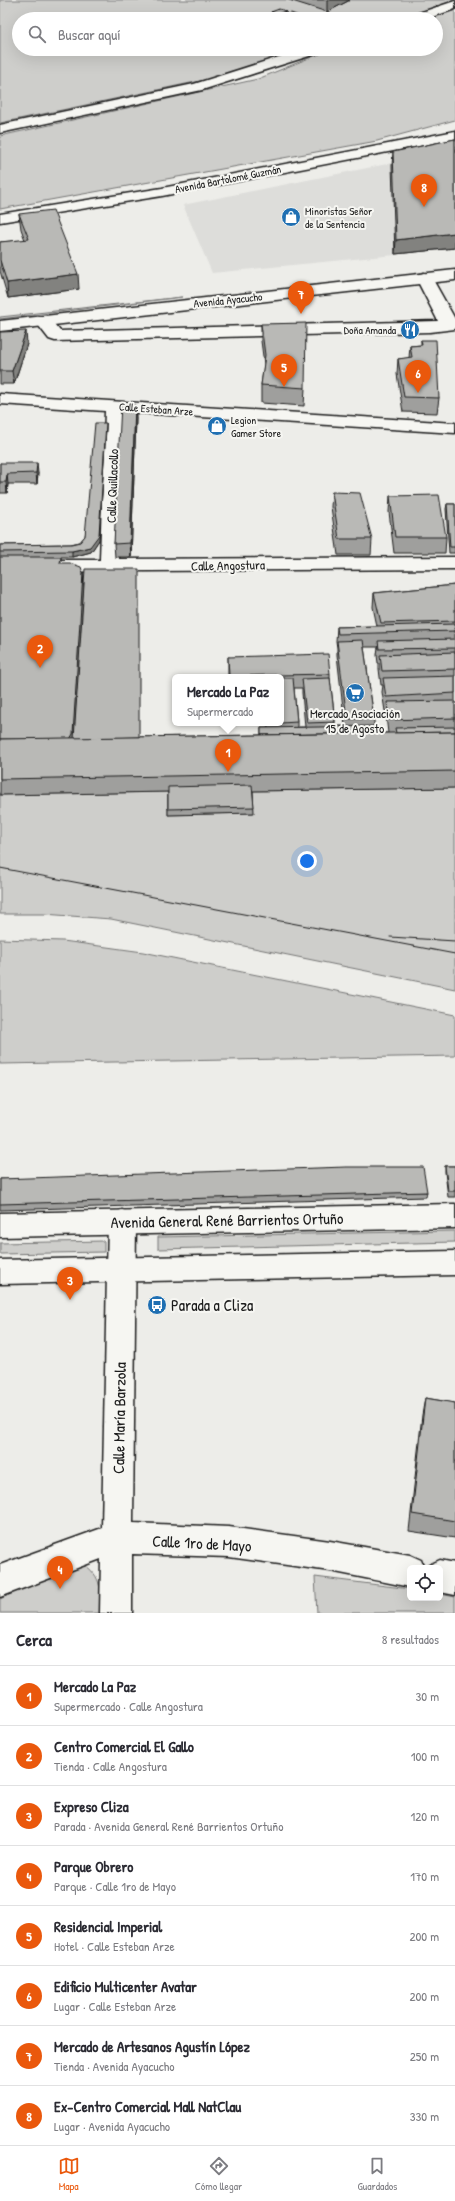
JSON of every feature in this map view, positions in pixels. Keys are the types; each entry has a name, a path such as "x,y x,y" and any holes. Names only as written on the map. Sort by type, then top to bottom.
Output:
{"street":[{"path":"434,12 455,5"},
{"path":"0,129 197,87 295,56"},
{"name":"Avenida Bartolomé Guzmán","path":"0,218 170,191 455,135"},
{"name":"Avenida Ayacucho","path":"0,326 428,267 455,260"},
{"path":"43,321 55,336 430,327 452,324 428,267"},
{"name":"Avenida Ayacucho","path":"428,267 455,275"},
{"name":"Avenida Ayacucho","path":"0,311 341,273"},
{"name":"Calle Esteban Arze","path":"0,399 455,428"},
{"name":"Calle Quillacollo","path":"109,566 114,406"},
{"name":"Calle Angostura","path":"0,566 455,563"},
{"name":"Avenida General René Barrientos Ortuño","path":"0,1225 455,1216"},
{"name":"Calle María Barzola","path":"116,1613 122,1222"},
{"path":"0,1272 455,1263"},
{"name":"Calle 1ro de Mayo","path":"0,1581 116,1538 230,1542 330,1556 407,1570"},
{"path":"443,1577 455,1579"}],"shaded area":[{"path":"0,0 455,0 421,12 12,12 12,56 282,56 214,78 0,123"},
{"path":"455,10 455,120 377,141 0,209 0,136 258,79 314,56 443,56 443,14"},
{"name":"Minoristas Señor de la Sentencia","path":"392,163 395,255 212,273 183,205"},
{"path":"182,297 0,319 0,317"},
{"path":"455,788 455,989 111,919 44,914 0,914 0,795 168,792 168,815 253,813 252,791"},
{"path":"0,939 63,941 143,952 455,1015 455,1056 0,1064"},
{"path":"455,1231 455,1242 158,1249 158,1237"},
{"path":"104,1241 104,1252 0,1254 0,1243"},
{"path":"78,1561 92,1571 96,1576 100,1589 100,1613 0,1613 0,1599"},
{"path":"315,1577 407,1589 407,1601 443,1601 443,1595 455,1597 455,1613 317,1613"}],"building":[{"path":"279,9 286,11 283,12 271,12"},
{"path":"455,139 455,233 396,240 393,152"},
{"path":"53,210 78,274 7,283 0,260 0,242 29,239 19,214"},
{"path":"306,323 305,388 261,385 265,355 261,324"},
{"path":"26,331 12,371 0,371 0,332"},
{"path":"421,340 436,340 439,398 404,397 398,359 412,357 410,346 422,345"},
{"path":"121,404 135,405 130,543 114,544"},
{"path":"95,423 106,423 99,535 90,547 72,551 0,552 0,545 71,544 80,542 85,536"},
{"path":"0,463 37,463 36,473 7,474 6,482 0,482"},
{"path":"332,492 360,493 372,539 339,539"},
{"path":"439,495 446,537 395,537 390,496"},
{"path":"447,504 455,504 455,547 450,547"},
{"path":"0,557 61,557 60,563 70,563 81,567 83,573 73,734 70,739 0,739"},
{"path":"85,569 139,569 139,737 74,739"},
{"path":"455,585 455,621 381,623 374,593"},
{"path":"455,624 455,631 338,634 337,627"},
{"path":"455,639 455,648 379,649 378,641"},
{"path":"363,640 374,719 347,719 337,641"},
{"path":"455,652 455,669 382,671 380,655"},
{"path":"328,654 330,674 229,674 228,657"},
{"path":"455,676 455,693 386,697 383,678"},
{"path":"284,678 293,678 297,722 284,723"},
{"path":"330,678 335,722 307,723 302,679"},
{"path":"455,701 455,718 389,720 387,702"},
{"path":"376,726 377,733 261,735 261,728"},
{"path":"455,727 455,732 396,733 395,728"},
{"path":"455,732 455,771 0,779 0,739"},
{"path":"252,785 254,807 168,809 168,787"},
{"path":"445,1166 455,1166 455,1191 448,1191"},
{"path":"346,1167 423,1167 427,1192 0,1204 0,1179"},
{"path":"425,1398 455,1403 455,1521 412,1514"}],"tram line":[{"path":"0,868 455,954"},
{"path":"390,937 455,941"}],"place":[{"name":"Ex-Centro Comercial Mall NatClau","path":"424,207"},
{"name":"Minoristas Señor de la Sentencia","path":"291,217"},
{"name":"Mercado de Artesanos Agustín López","path":"301,314"},
{"name":"Doña Amanda","path":"410,330"},
{"name":"Residencial Imperial","path":"284,387"},
{"name":"Edificio Multicenter Avatar","path":"418,393"},
{"name":"Legion Gamer Store","path":"217,426"},
{"name":"Centro Comercial El Gallo","path":"40,668"},
{"name":"Mercado Asociación 15 de Agosto","path":"355,693"},
{"name":"Mercado La Paz","path":"228,772"},
{"name":"Expreso Cliza","path":"70,1300"},
{"name":"Parada a Cliza","path":"157,1305"},
{"name":"Parque Obrero","path":"60,1589"}]}
